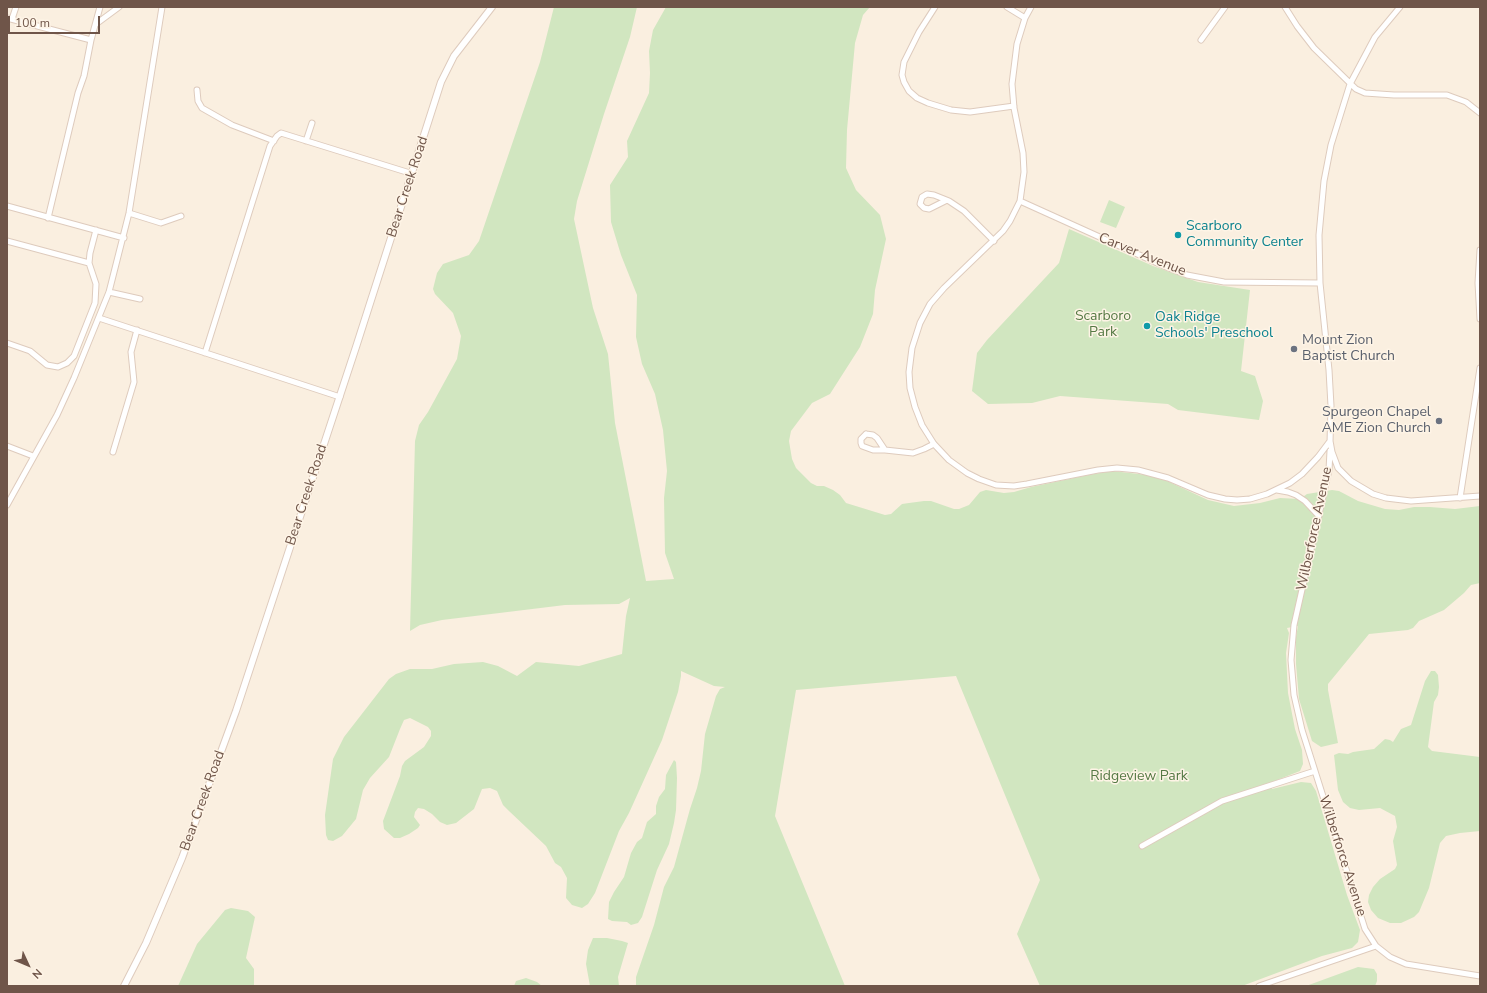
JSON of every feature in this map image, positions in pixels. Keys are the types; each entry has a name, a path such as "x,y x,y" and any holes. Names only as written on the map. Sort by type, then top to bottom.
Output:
{"street":[{"path":"16,7 10,19 91,40"},
{"path":"48,218 100,7"},
{"path":"96,24 120,7"},
{"path":"7,505 57,415 69,390 109,292 124,238 129,213 162,7"},
{"name":"Bear Creek Road","path":"124,986 146,943 188,844 236,710 340,397 445,72 460,48 492,7"},
{"path":"935,7 919,32 902,67 904,82 909,91 917,98 928,103 951,110 971,112 1014,106"},
{"path":"1008,7 1025,18"},
{"path":"1031,7 1025,18 1017,44 1012,74 1014,106 1024,160 1020,201 1010,221 994,241 937,296 923,317 915,336 910,361 910,388 922,425 934,444 949,460 967,473 979,479 996,484 1014,486 1044,482 1086,472 1117,468 1146,471 1168,478 1208,496 1225,499 1250,499 1277,490 1290,483 1302,474 1318,457 1330,441"},
{"path":"1201,40 1225,7"},
{"path":"1285,7 1314,48 1356,89 1366,93 1394,95 1447,95 1466,102 1480,113"},
{"name":"Wilberforce Avenue","path":"1400,7 1375,37 1350,84 1331,145 1324,181 1319,235 1320,283 1329,370 1331,406 1329,470 1294,625 1291,660 1294,695 1302,730 1365,929 1376,946 1390,957 1406,964 1480,976"},
{"path":"196,90 198,102 202,108 232,126 274,141"},
{"path":"306,141 312,123"},
{"path":"205,352 270,146 277,136 282,134 412,174"},
{"path":"945,201 929,209 924,208 920,204 922,197 927,194 934,195 954,204 964,211 994,241"},
{"name":"Carver Avenue","path":"1020,201 1187,275 1224,282 1320,283"},
{"path":"7,206 124,238"},
{"path":"129,213 161,224 181,216"},
{"path":"7,343 30,351 47,365 58,367 67,363 74,356 95,303 96,284 89,263 96,230"},
{"path":"7,241 89,263"},
{"path":"1480,250 1478,283 1480,319"},
{"path":"109,292 140,299"},
{"path":"99,318 340,397"},
{"path":"113,452 134,382 131,352 137,330"},
{"path":"1460,498 1480,368"},
{"path":"885,450 877,438 873,435 866,434 862,439 861,443 866,447 880,451 885,450 913,453 934,444"},
{"path":"1330,441 1332,452 1338,468 1351,481 1373,494 1386,498 1411,500 1480,496"},
{"path":"7,446 33,456"},
{"path":"1277,490 1296,495 1305,501 1319,516"},
{"path":"1142,846 1222,801 1315,770"},
{"path":"1259,986 1376,946"}],"green space":[{"name":"Ridgeview Park","path":"554,7 637,7 630,37 577,201 574,219 593,308 608,354 615,423 646,581 674,579 665,553 664,498 667,471 663,430 655,394 642,364 636,337 637,295 621,255 611,222 610,185 628,157 627,141 649,93 649,51 653,30 666,7 870,7 863,15 855,43 847,130 846,168 856,190 880,215 886,239 875,290 873,314 860,347 830,394 812,403 791,431 789,441 792,459 796,468 811,483 833,490 840,495 846,503 885,515 891,514 902,504 924,501 931,501 954,509 959,509 969,505 980,492 986,490 1004,493 1014,492 1031,487 1112,471 1148,475 1165,480 1208,500 1234,506 1260,503 1280,498 1300,499 1307,494 1332,490 1339,491 1358,501 1385,509 1399,510 1414,507 1430,507 1455,509 1480,506 1480,583 1471,585 1444,610 1419,621 1413,628 1408,630 1369,634 1328,684 1338,743 1321,747 1312,741 1299,699 1296,664 1296,637 1298,626 1287,628 1289,633 1286,653 1288,693 1295,729 1302,750 1303,764 1300,771 1272,782 1272,789 1301,782 1311,783 1316,791 1347,895 1360,930 1358,942 1352,948 1322,956 1242,986 1040,986 1017,934 1040,880 956,676 796,690 775,816 845,986 636,986 636,977 654,925 664,887 674,867 697,788 701,771 705,734 716,696 720,689 725,687 714,686 681,671 678,692 662,740 629,813 619,831 595,893 588,904 582,908 572,905 566,898 567,878 561,867 555,863 546,846 503,805 497,791 490,788 482,789 474,809 456,823 447,825 440,822 424,809 418,808 414,817 420,825 409,834 400,838 394,838 384,829 383,821 400,776 402,766 405,761 424,747 431,736 431,731 428,727 410,718 404,720 389,757 370,778 363,790 356,819 342,836 333,841 328,840 326,835 325,815 333,759 344,737 389,679 396,674 410,669 432,669 454,664 483,662 498,666 517,676 536,662 579,666 622,654 626,616 630,598 619,604 565,605 442,620 420,625 410,631 415,441 419,425 428,412 457,359 461,336 453,313 435,294 433,289 437,273 443,264 469,255 479,241 540,62"},
{"path":"1109,200 1125,207 1116,228 1100,222"},
{"name":"Scarboro Park","path":"1069,229 1153,266 1198,282 1250,290 1241,371 1255,376 1263,401 1259,420 1178,410 1168,404 1060,396 1032,403 988,404 972,391 977,353 987,340 1059,263"},
{"path":"1431,671 1435,671 1438,675 1439,687 1438,695 1434,702 1428,747 1432,751 1480,757 1480,831 1446,836 1440,843 1429,888 1419,912 1414,917 1401,923 1390,923 1378,918 1371,910 1368,902 1369,895 1373,887 1380,879 1395,869 1397,865 1393,841 1397,827 1395,816 1380,808 1359,810 1350,808 1343,802 1338,790 1334,755 1339,753 1348,754 1374,749 1385,739 1393,742 1401,729 1411,725 1425,681"},
{"path":"674,760 676,762 677,778 674,823 669,844 657,870 642,917 638,923 631,925 627,922 612,921 608,919 609,902 624,877 631,853 637,842 642,838 647,822 656,814 656,806 659,797 665,789 666,775"},
{"path":"231,908 248,911 255,917 246,958 254,969 254,986 178,986 197,944 225,910"},
{"path":"593,938 607,938 628,943 618,977 619,986 590,986 586,964 588,950"},
{"path":"1358,967 1374,969 1377,974 1375,986 1306,986"},
{"path":"526,978 537,982 542,986 514,986 516,981"}],"place":[{"name":"Scarboro Community Center","path":"1178,235"},
{"name":"Oak Ridge Schools' Preschool","path":"1147,326"},
{"name":"Mount Zion Baptist Church","path":"1294,349"},
{"name":"Spurgeon Chapel AME Zion Church","path":"1439,421"}]}
